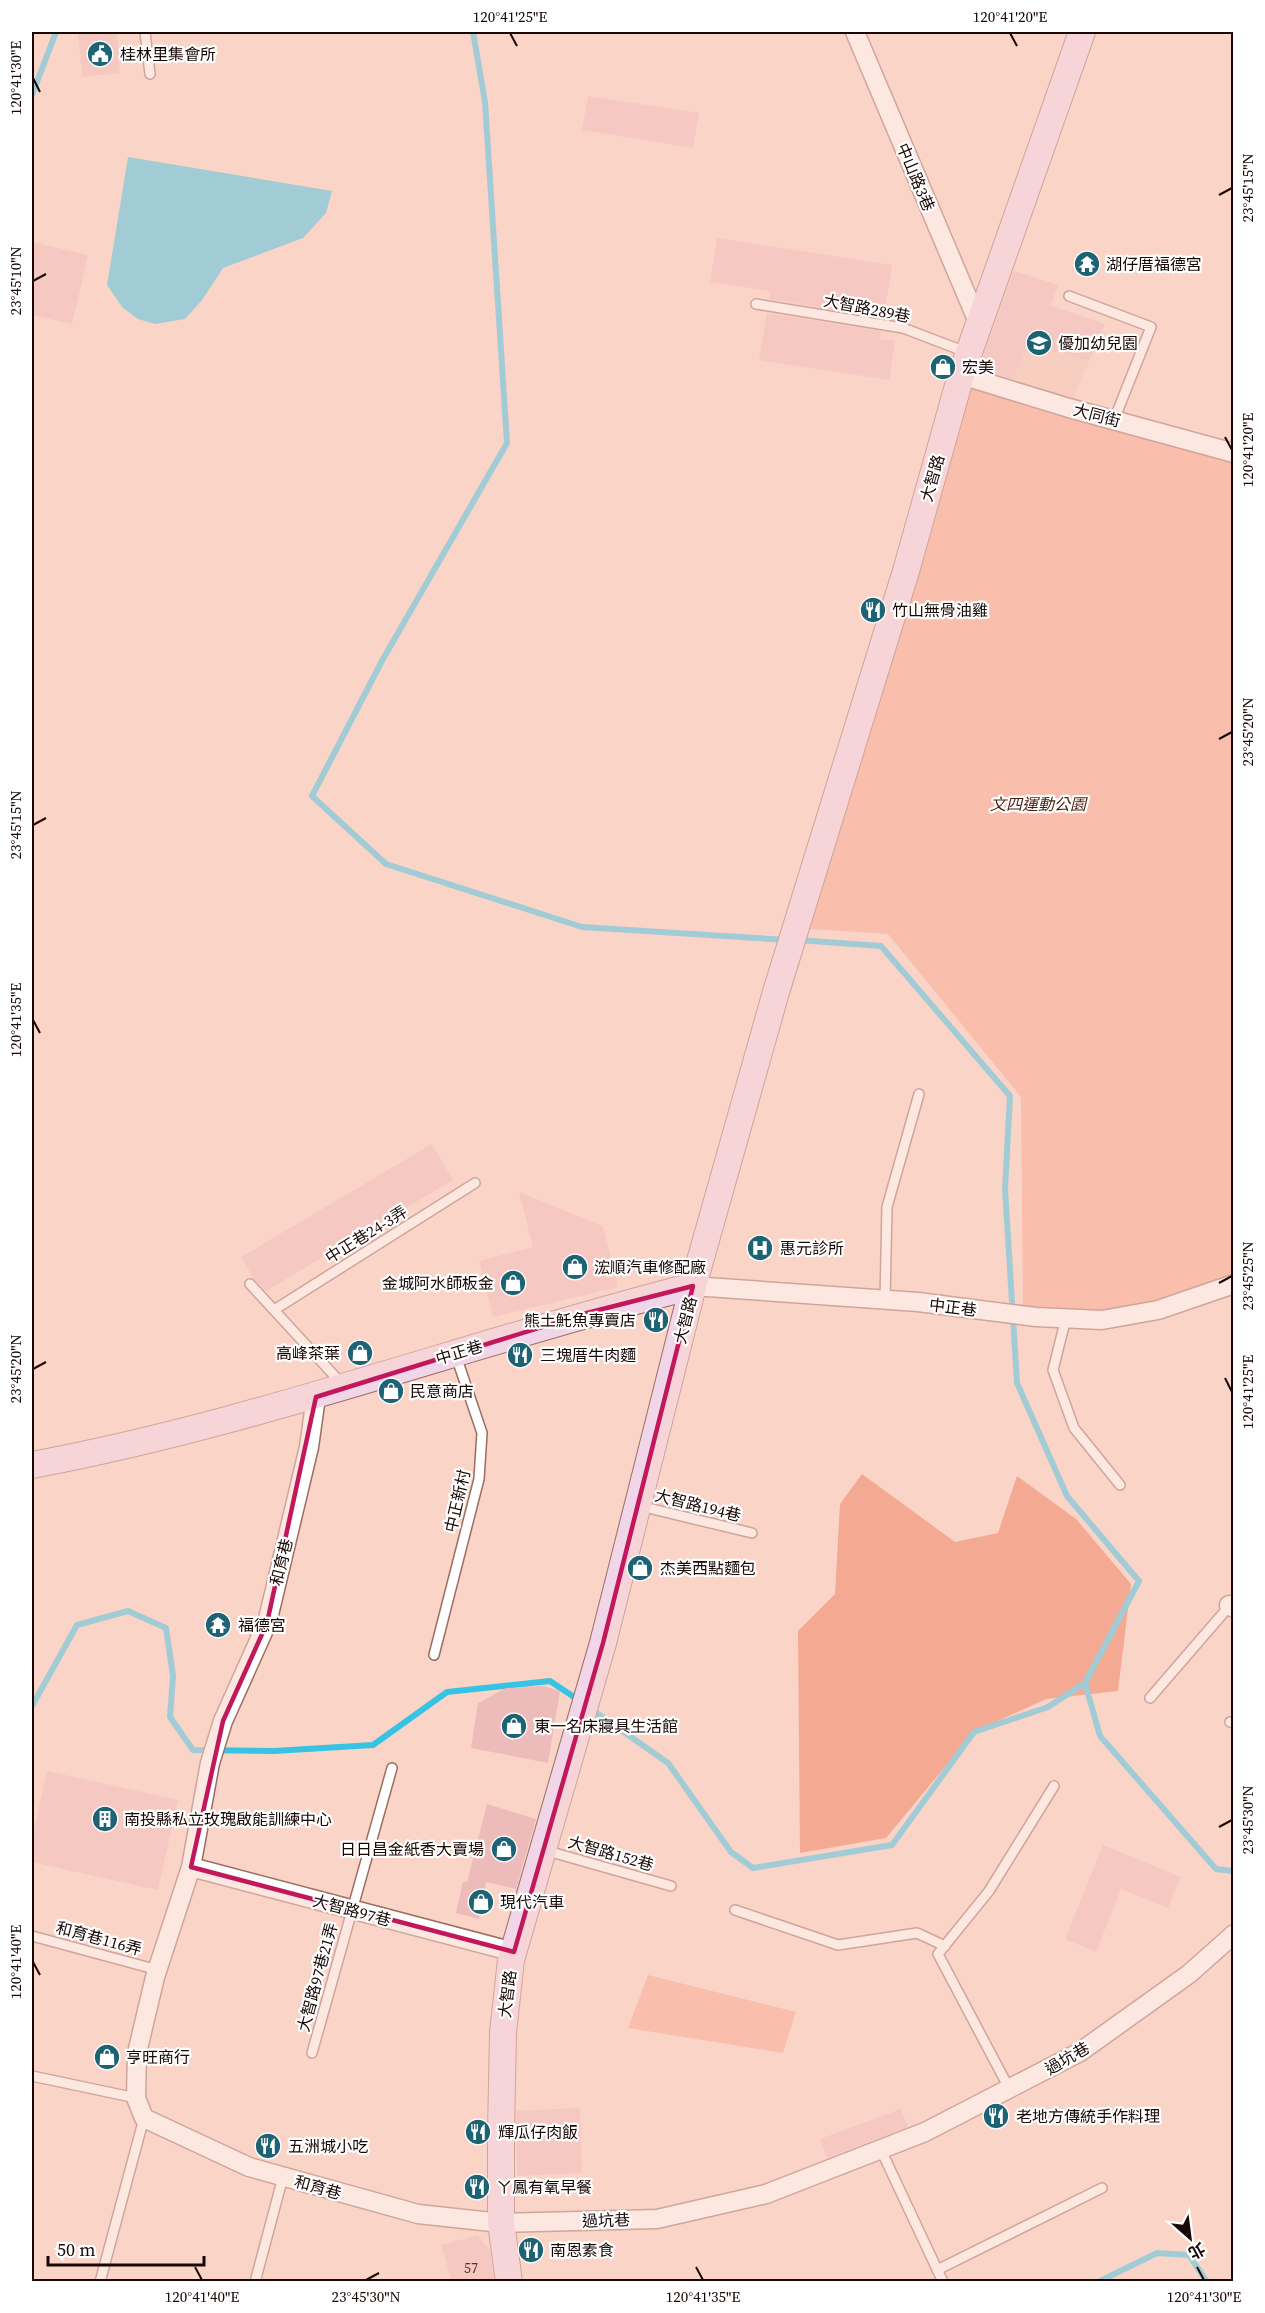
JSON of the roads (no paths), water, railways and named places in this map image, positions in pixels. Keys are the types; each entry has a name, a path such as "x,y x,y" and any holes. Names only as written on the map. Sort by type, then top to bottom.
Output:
{"street":[{"name":"中山路3巷","path":"855,32 978,322"},
{"name":"大智路","path":"509,2282 501,2223 503,2032 514,1952 589,1689 693,1286 788,954 906,571 978,322 1049,131 1082,32"},
{"name":"大同街","path":"965,364 1114,420 1233,453"},
{"path":"1066,1318 1102,1320 1158,1310 1233,1284"},
{"name":"中正巷","path":"32,1465 316,1397 588,1312 693,1286 885,1300 1023,1316 1066,1318"},
{"name":"和育巷","path":"191,1867 210,1763 222,1720 267,1623 309,1447 316,1397"},
{"path":"144,2118 136,2098 137,2053 158,1970 191,1867"},
{"name":"大智路97巷","path":"191,1867 514,1952"},
{"name":"過坑巷","path":"501,2223 657,2218 766,2194 881,2150 925,2132 1080,2052 1189,1974 1233,1934"},
{"name":"和育巷","path":"144,2118 249,2167 283,2177 418,2214 501,2223"}],"lane":[{"path":"145,32 150,74"},
{"path":"1069,296 1151,327 1114,420"},
{"name":"大智路289巷","path":"756,304 903,327 965,364"},
{"path":"885,1300 887,1208 919,1094"},
{"name":"中正巷24-3弄","path":"274,1310 475,1183"},
{"path":"250,1284 346,1388"},
{"path":"1066,1318 1053,1370 1074,1428 1120,1485"},
{"name":"中正新村","path":"434,1655 479,1479 482,1433 456,1353"},
{"name":"大智路194巷","path":"637,1505 752,1533"},
{"path":"1150,1698 1232,1605"},
{"name":"大智路97巷21弄","path":"312,2053 392,1768"},
{"path":"1010,2090 939,1954 988,1891 1054,1786"},
{"name":"大智路152巷","path":"542,1849 671,1886"},
{"path":"735,1910 838,1945 917,1933 945,1946"},
{"name":"和育巷116弄","path":"32,1936 158,1970"},
{"path":"32,2076 136,2098"},
{"path":"99,2282 144,2118"},
{"path":"881,2150 943,2282"},
{"path":"255,2282 283,2177"},
{"path":"937,2270 1102,2188"}],"water":[{"path":"128,157 332,191 326,213 303,238 223,268 202,300 185,319 155,324 138,319 122,307 107,285"}],"waterway":[{"path":"32,95 56,32"},
{"path":"473,32 485,102 507,443 383,659 312,796 386,864 582,927 787,940"},
{"path":"797,940 881,946 1010,1096 1005,1189 1017,1383 1067,1496 1139,1581 1085,1683 1100,1736 1216,1869 1234,1871"},
{"path":"32,1706 77,1625 128,1611 166,1628 173,1676 170,1717 193,1750 274,1751 373,1745 447,1692 550,1681 580,1701"},
{"path":"591,1709 668,1763 731,1852 753,1868 892,1845 974,1732 1048,1707 1085,1683"},
{"path":"1098,2282 1157,2253 1189,2255 1207,2282"}],"place":[{"name":"桂林里集會所","path":"100,54"},
{"name":"湖仔厝福德宮","path":"1087,264"},
{"name":"優加幼兒園","path":"1039,343"},
{"name":"宏美","path":"943,367"},
{"name":"竹山無骨油雞","path":"873,610"},
{"name":"惠元診所","path":"760,1248"},
{"name":"浤順汽車修配廠","path":"575,1267"},
{"name":"金城阿水師板金","path":"513,1283"},
{"name":"熊土魠魚專賣店","path":"656,1320"},
{"name":"高峰茶葉","path":"360,1353"},
{"name":"三塊厝牛肉麵","path":"520,1355"},
{"name":"民意商店","path":"391,1391"},
{"name":"杰美西點麵包","path":"640,1568"},
{"name":"福德宮","path":"218,1625"},
{"name":"東一名床寢具生活館","path":"514,1726"},
{"name":"南投縣私立玫瑰啟能訓練中心","path":"105,1819"},
{"name":"日日昌金紙香大賣場","path":"504,1849"},
{"name":"現代汽車","path":"481,1902"},
{"name":"亨旺商行","path":"107,2057"},
{"name":"老地方傳統手作料理","path":"996,2116"},
{"name":"輝瓜仔肉飯","path":"478,2132"},
{"name":"五洲城小吃","path":"268,2146"},
{"name":"ㄚ鳳有氧早餐","path":"477,2187"},
{"name":"南恩素食","path":"531,2250"}],"park label":[{"name":"文四運動公園","path":"1038,804"}]}
